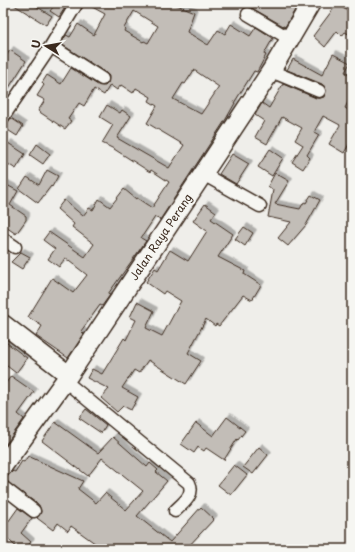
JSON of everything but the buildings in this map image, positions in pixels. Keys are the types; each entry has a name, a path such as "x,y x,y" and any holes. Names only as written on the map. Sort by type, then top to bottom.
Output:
{"main road":[{"name":"Jalan Raya Perang","path":"3,466 67,378 203,174 271,71 311,3"},
{"path":"3,324 67,378"}],"street":[{"path":"3,117 78,3"},
{"path":"248,14 290,39"},
{"path":"51,46 102,79"},
{"path":"271,71 319,91"},
{"path":"203,174 260,206"},
{"path":"3,239 15,248"},
{"path":"67,378 189,483 191,490 189,497 175,511"},
{"path":"3,487 34,511"}]}
